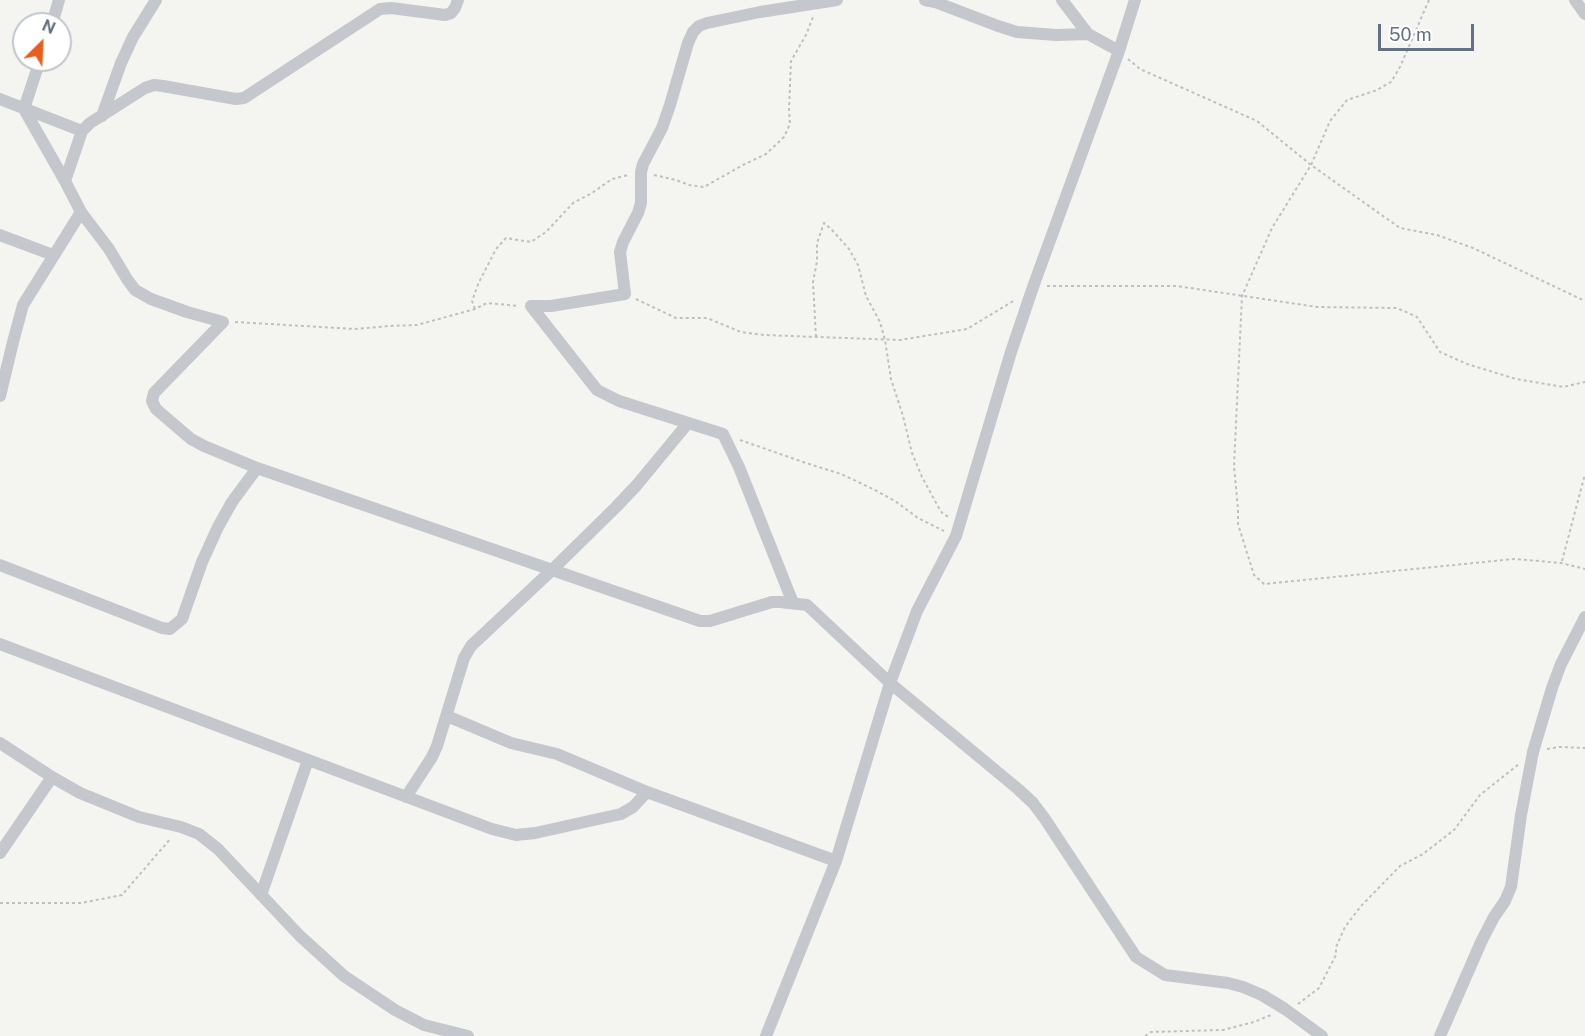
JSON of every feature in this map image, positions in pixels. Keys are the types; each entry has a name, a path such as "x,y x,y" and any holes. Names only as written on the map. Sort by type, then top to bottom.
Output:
{"street":[{"path":"102,116 133,37 156,0"},
{"path":"65,181 82,131 90,123 145,88 163,86 236,99 244,98 380,9 391,8 445,15 451,13 458,0"},
{"path":"531,306 563,304 625,294 620,252 622,242 641,203 641,172 647,154 662,128 688,43 699,26 837,0"},
{"path":"925,0 1017,32 1056,35 1088,34"},
{"path":"1062,0 1088,34 1119,51"},
{"path":"766,1036 836,861 890,683 917,611 956,536 1033,286 1119,51 1135,0"},
{"path":"1575,0 1585,14"},
{"path":"36,72 24,109 81,212 109,249 135,290 187,312 223,322 154,393 152,401 156,409 191,439 257,468 700,621 710,621 772,603 807,605 890,683 1033,803 1136,957 1165,975 1228,983 1262,995 1286,1009 1322,1036"},
{"path":"0,99 82,131"},
{"path":"0,396 23,305 81,212"},
{"path":"0,235 53,255"},
{"path":"531,306 597,390 619,400 723,434 739,466 793,603"},
{"path":"406,797 437,746 464,658 471,646 552,570 636,486 688,423"},
{"path":"0,565 162,628 170,629 182,619 202,562 218,526 257,468"},
{"path":"1440,1036 1482,940 1511,887 1533,752 1561,664 1585,617"},
{"path":"0,644 492,829 516,835 621,814 633,807 647,792"},
{"path":"447,716 511,743 557,754 647,792 836,861"},
{"path":"0,743 80,794 139,817 181,827 199,834 218,849 300,936 345,976 395,1010 424,1025 468,1036"},
{"path":"261,895 308,760"},
{"path":"0,853 52,777"}],"path":[{"path":"1429,0 1391,82 1377,90 1347,100 1330,121 1311,165 1272,228 1242,296 1234,466 1238,524 1254,575 1264,584 1514,559 1561,563 1585,569"},
{"path":"475,309 472,301 479,282 496,249 506,238 531,242 546,232 573,203 612,179 641,172 705,187 766,153 784,137 790,124 791,61 806,35 818,2"},
{"path":"1119,51 1140,69 1257,121 1311,165 1400,228 1437,235 1473,248 1585,301"},
{"path":"816,337 813,282 817,243 824,223 849,249 858,265 866,296 880,322 891,380 912,453 922,477 943,514 960,523"},
{"path":"625,294 676,318 707,318 741,332 764,335 900,340 968,329 1004,308 1033,286 1177,286 1317,307 1397,308 1417,317 1440,352 1467,364 1516,379 1563,387 1585,382"},
{"path":"223,322 354,329 417,326 475,309 487,303 531,306"},
{"path":"723,434 841,474 895,501 918,518 956,536"},
{"path":"1561,563 1585,474"},
{"path":"1145,1036 1151,1032 1223,1030 1254,1022 1298,1004 1318,988 1336,955 1336,946 1361,906 1400,866 1423,854 1454,830 1480,795 1533,752 1559,747 1585,748"},
{"path":"0,903 81,903 122,895 181,827"}]}
